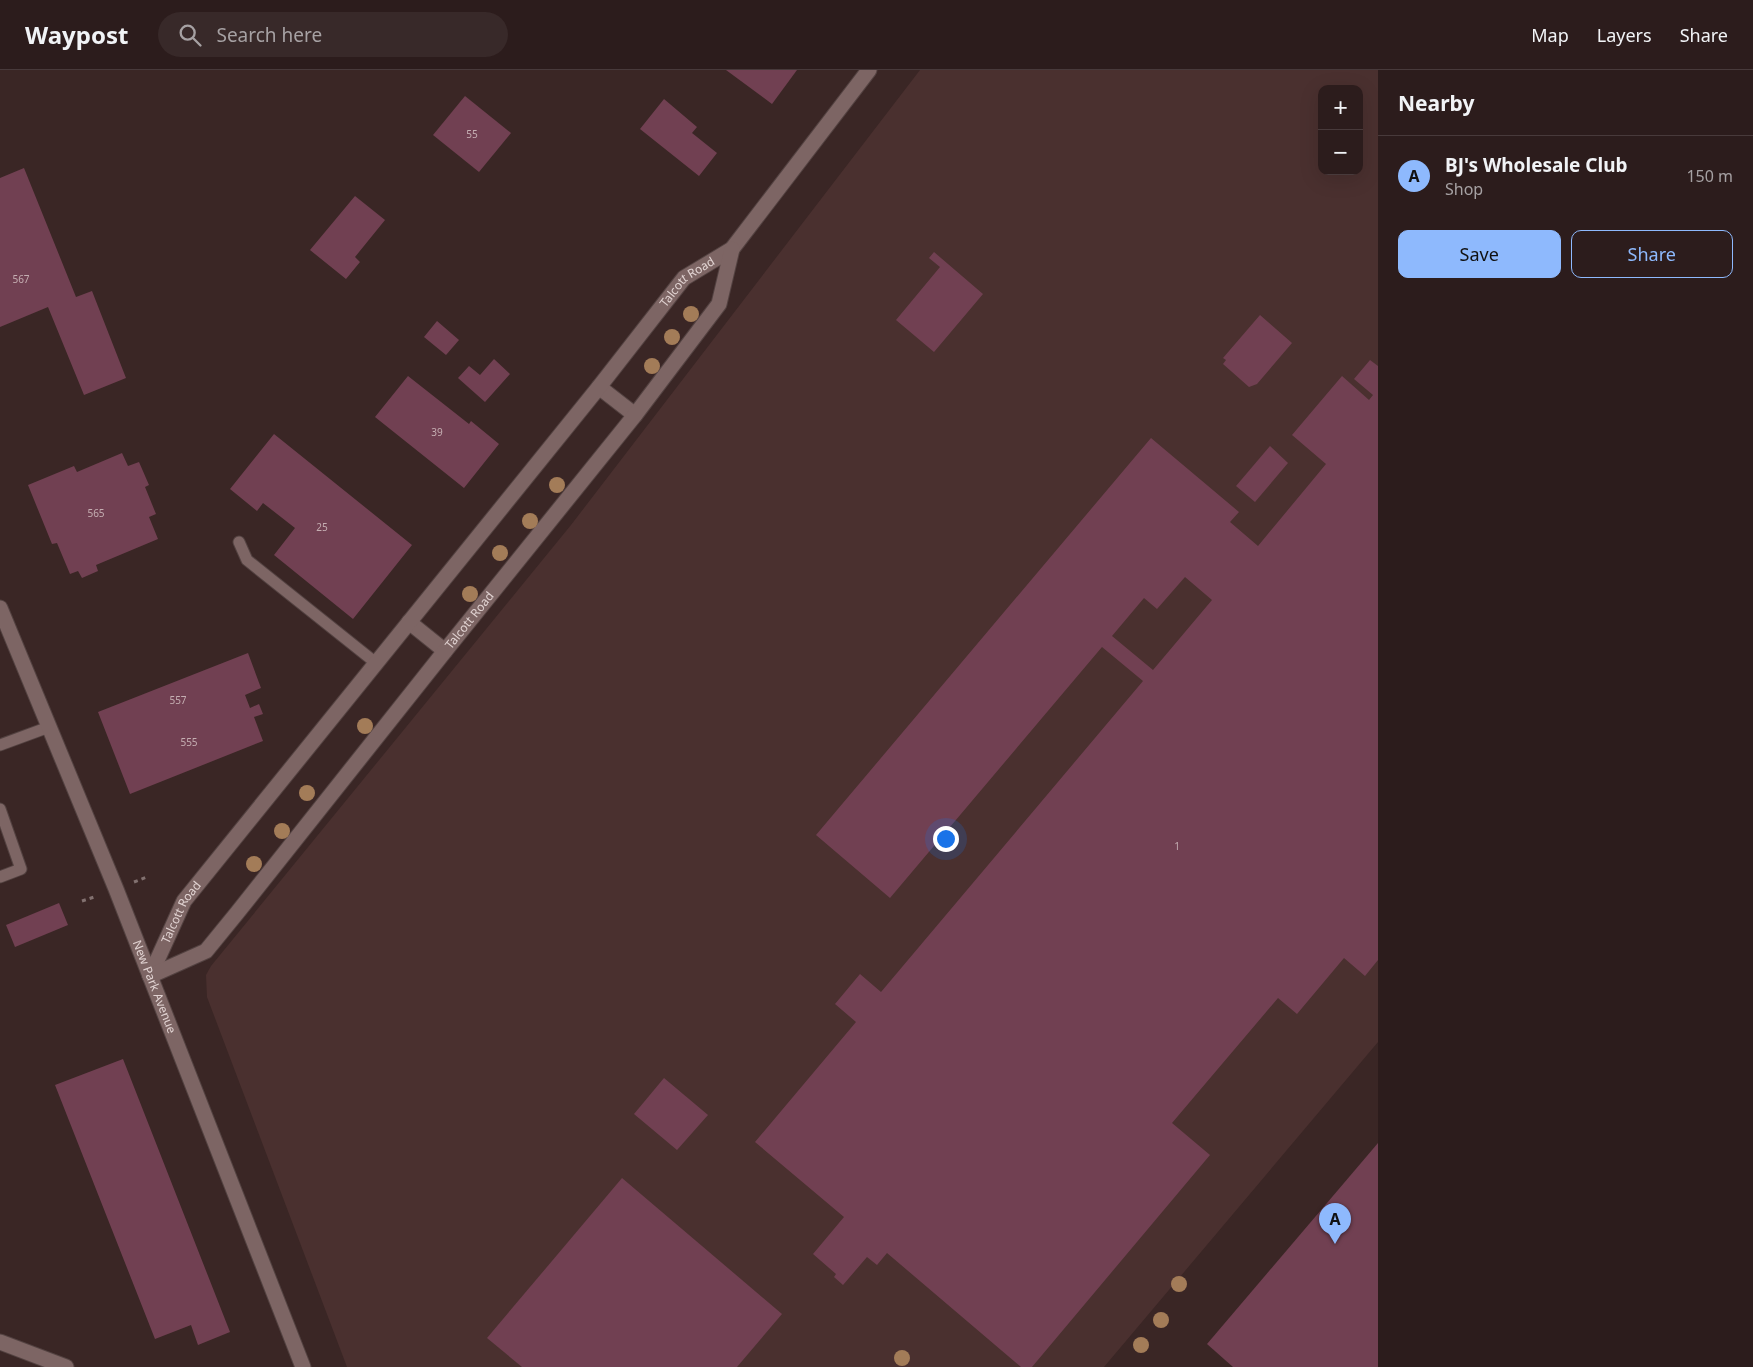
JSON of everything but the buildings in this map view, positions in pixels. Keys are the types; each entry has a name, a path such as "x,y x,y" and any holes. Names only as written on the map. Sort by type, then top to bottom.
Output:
{"street":[{"name":"Talcott Road","path":"150,976 184,901 599,387 684,278 732,249 869,70"},
{"name":"Talcott Road","path":"150,976 206,951 635,415 719,304 732,249"},
{"path":"599,387 635,415"},
{"name":"New Park Avenue","path":"0,608 116,889 303,1367"},
{"path":"409,622 445,651"},
{"path":"0,1342 66,1367"}],"lane":[{"path":"239,542 247,560 376,663"},
{"path":"0,745 49,727"},
{"path":"0,809 21,869 0,877"}],"shaded area":[{"path":"920,70 1378,70 1378,1042 1104,1367 347,1367 207,997 206,975 211,966 571,525"}],"place":[{"name":"BJ's Wholesale Club","path":"1335,1244"}]}
